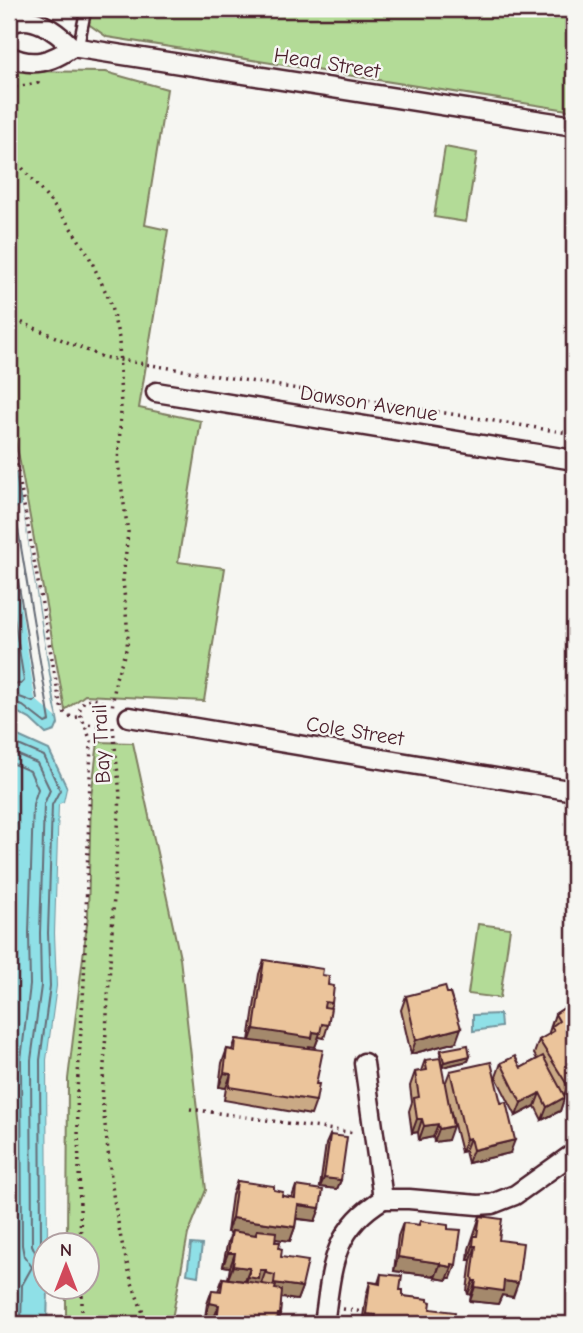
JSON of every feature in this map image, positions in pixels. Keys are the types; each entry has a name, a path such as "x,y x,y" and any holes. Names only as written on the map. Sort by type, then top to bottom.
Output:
{"street":[{"path":"9,25 29,20 60,36 75,48 58,57 35,63 19,61 9,56"},
{"name":"Head Street","path":"75,48 574,126"},
{"name":"Dawson Avenue","path":"156,392 574,460"},
{"name":"Cole Street","path":"118,718 574,791"},
{"path":"364,1063 383,1199"},
{"path":"324,1324 335,1258 342,1238 355,1221 383,1199 492,1204 515,1195 574,1153"}],"lane":[{"path":"75,48 86,9"}],"path":[{"name":"Bay Trail","path":"9,152 64,218 87,251 113,314 121,360 118,463 128,532 123,580 128,643 116,678 120,795 102,1099 121,1239 132,1283 147,1324"},
{"path":"9,317 102,357 574,434"},
{"path":"9,423 60,703 66,715 79,717"},
{"path":"81,1232 77,1091 84,984 90,741 85,724 79,717 80,706 84,701 93,698 103,703 106,716 101,723 92,726 85,724"},
{"path":"190,1109 374,1135"},
{"path":"82,1302 82,1324"},
{"path":"276,1322 293,1324"}],"green space":[{"path":"67,9 574,9 574,111 107,37"},
{"path":"9,71 106,72 167,89 145,225 168,230 139,408 201,421 178,562 225,568 204,701 85,695 65,710 9,415"},
{"path":"445,147 477,153 466,222 434,217"},
{"path":"98,742 133,743 180,958 206,1190 188,1234 171,1324 66,1324 66,1302 102,1302 102,1232 67,1232 68,1079 88,916 91,797"},
{"path":"478,924 510,928 500,998 468,994"}],"water":[{"path":"9,464 16,474 58,724 55,731 46,734 30,719 9,708"},
{"path":"9,732 49,750 67,788 64,802 59,805 55,933 57,986 47,1060 48,1232 32,1232 32,1302 48,1302 47,1324 9,1324"},
{"path":"500,1014 501,1027 473,1031 473,1015"},
{"path":"191,1244 202,1245 198,1276 187,1274"}],"pier":[{"path":"22,505 57,718 35,699 9,531 13,511"},
{"path":"68,784 70,796 67,804 63,806 60,987 50,1060 51,1232 48,1232 47,1060 57,986 55,933 59,804 64,802"}],"building":[{"path":"264,960 323,969 322,975 329,976 328,985 334,986 332,1003 325,1002 324,1007 331,1008 328,1025 322,1024 320,1033 313,1032 312,1038 254,1029"},
{"path":"445,986 447,993 450,993 461,1028 416,1040 406,996"},
{"path":"564,1008 569,1015 574,1011 574,1082 568,1086 539,1040 554,1031 551,1027 559,1021 555,1014"},
{"path":"236,1039 323,1050 316,1084 319,1084 316,1101 229,1087 231,1074 224,1073 227,1049 235,1051"},
{"path":"468,1045 470,1056 444,1062 441,1050"},
{"path":"515,1056 521,1068 543,1056 565,1097 547,1107 540,1093 521,1103 501,1063"},
{"path":"440,1058 453,1126 439,1129 438,1124 424,1126 422,1119 417,1119 414,1098 419,1097 415,1072 427,1070 425,1060"},
{"path":"491,1062 501,1103 506,1102 515,1140 473,1150 470,1138 466,1139 450,1071"},
{"path":"330,1135 347,1137 341,1180 324,1178"},
{"path":"237,1181 274,1186 274,1190 283,1192 282,1196 295,1198 296,1186 323,1190 320,1208 298,1205 295,1227 232,1218"},
{"path":"480,1216 502,1219 499,1240 523,1243 518,1283 504,1281 503,1291 475,1287 476,1281 473,1281 476,1246 473,1246 474,1236 477,1236"},
{"path":"420,1221 461,1230 456,1265 452,1264 452,1267 398,1257 403,1223 419,1225"},
{"path":"257,1230 276,1232 275,1242 280,1242 281,1257 308,1261 302,1287 274,1283 275,1275 266,1273 266,1270 260,1270 259,1279 248,1277 250,1268 233,1266 235,1253 228,1253 232,1231 256,1235"},
{"path":"381,1274 402,1276 400,1290 403,1290 403,1296 428,1299 431,1302 430,1309 455,1312 453,1324 375,1324 376,1315 366,1314 370,1282 380,1284"},
{"path":"223,1278 276,1286 275,1289 282,1290 277,1324 217,1319 219,1305 210,1303 212,1290 221,1291"}]}
